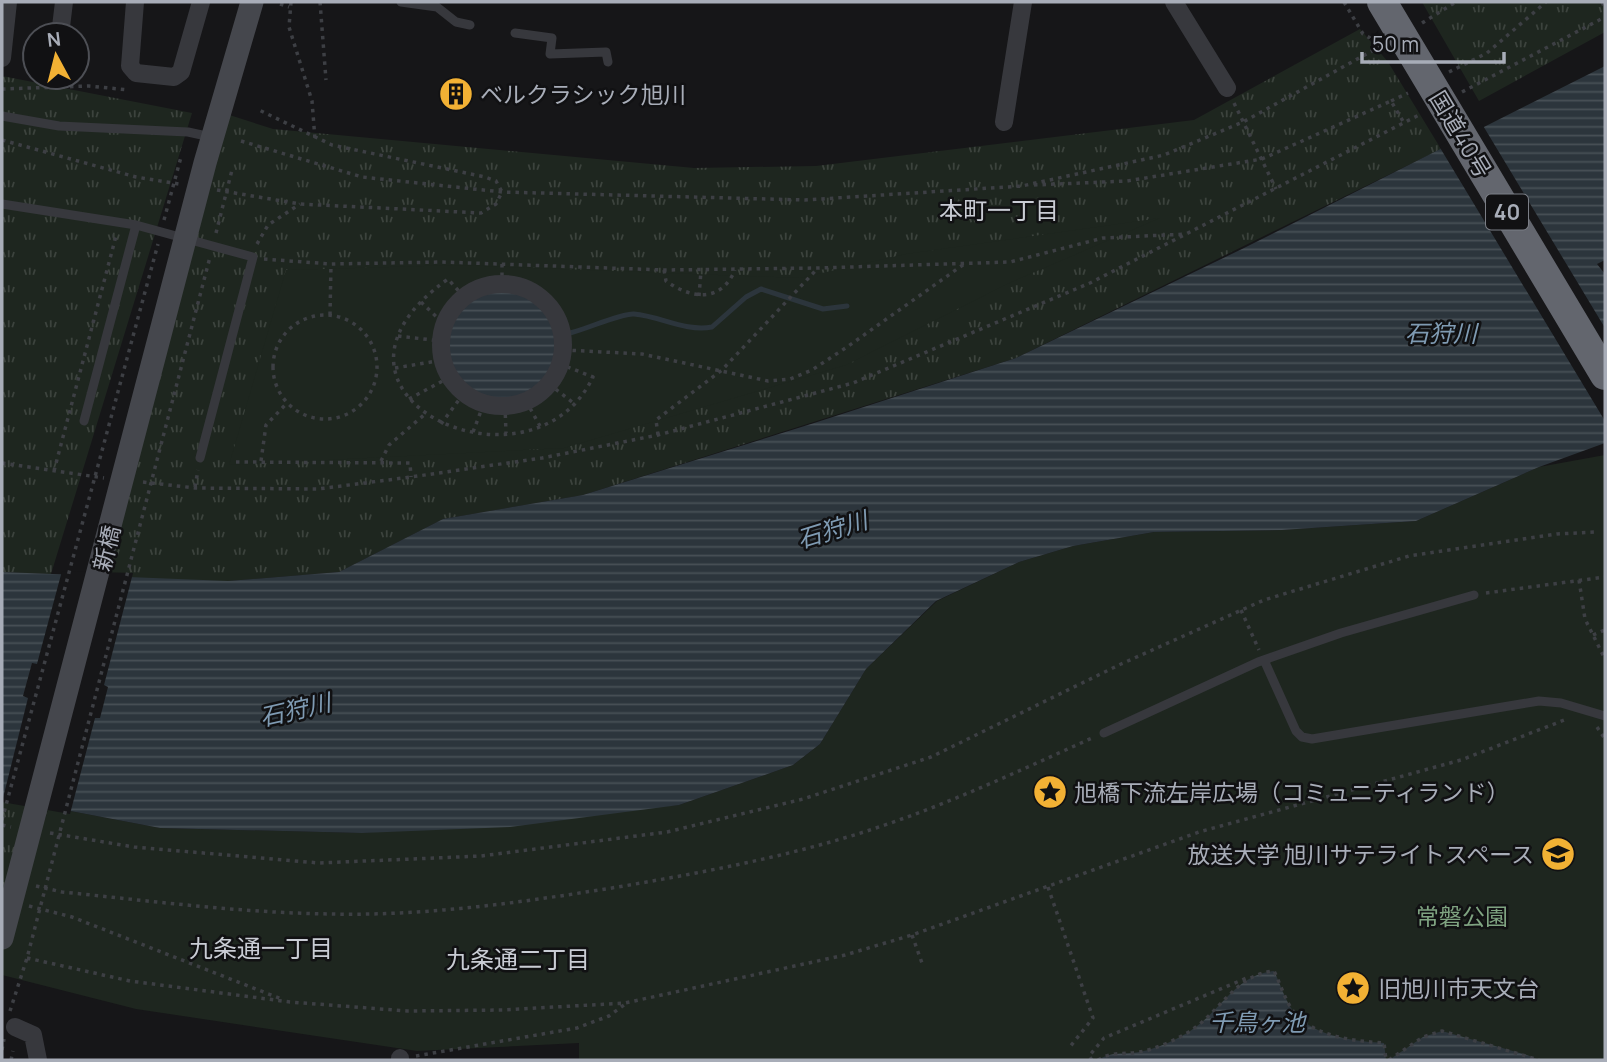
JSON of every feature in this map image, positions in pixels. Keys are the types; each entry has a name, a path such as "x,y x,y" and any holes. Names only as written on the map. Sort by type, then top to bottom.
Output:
{"highway":[{"name":"国道40号","path":"1382,2 1400,42 1605,375"}],"street":[{"path":"2,58 8,2"},
{"path":"62,21 64,2"},
{"path":"135,2 130,66 136,73 174,77 181,72 201,2"},
{"name":"新橋","path":"3,934 205,163 252,2"},
{"path":"1004,122 1023,2"},
{"path":"1174,2 1229,93"},
{"path":"502,285 530,291 544,300 560,327 562,357 549,384 526,401 505,406 484,403 464,393 450,377 443,360 443,333 464,298 481,288 502,285"},
{"path":"13,1018 33,1035 38,1060"}],"lane":[{"path":"401,2 437,7 456,23 470,25"},
{"path":"514,33 552,38 550,54 606,52 608,62"},
{"path":"2,116 59,126 188,132 213,138"},
{"path":"2,204 136,225 253,257 200,458"},
{"path":"84,421 136,225"},
{"path":"1104,733 1264,660 1341,633 1474,595"},
{"path":"1264,660 1296,731 1302,737 1312,739 1539,701 1561,703 1605,716"}],"path":[{"path":"320,2 326,80"},
{"path":"1344,2 1363,34 1400,42"},
{"path":"1022,186 1164,155 1244,122 1400,42 1456,2"},
{"path":"1439,77 1487,53 1546,2"},
{"path":"1602,2 1605,8"},
{"path":"280,4 290,4 289,27 312,101 314,139"},
{"path":"1451,98 1605,17"},
{"path":"2,89 89,86 137,91"},
{"path":"241,141 362,177 502,192 805,200 1127,181 1262,159 1415,89"},
{"path":"1229,93 1276,188"},
{"path":"1391,101 1404,123"},
{"path":"259,110 314,139 485,177 496,181 502,192"},
{"path":"134,481 195,488 318,489 411,477 542,458 658,435 853,383 1090,283 1427,110"},
{"path":"2,139 136,177 191,186"},
{"path":"163,224 181,158"},
{"path":"215,237 232,170"},
{"path":"205,188 300,204 481,213 496,204 502,192"},
{"path":"300,204 262,230 253,257 290,263 331,264 442,261 664,270 818,268 968,261 1010,262 1103,238 1189,234"},
{"path":"54,471 116,236 103,234"},
{"path":"2,820 160,237"},
{"path":"13,1018 211,251"},
{"path":"562,357 642,354 768,381 801,375 847,347 968,261"},
{"path":"330,315 331,264"},
{"path":"502,264 502,285"},
{"path":"658,435 656,421 722,370 818,268"},
{"path":"664,270 666,281 681,291 699,296 719,292 730,283 735,270"},
{"path":"699,296 701,270"},
{"path":"464,298 448,279 421,302 398,336 395,368 409,399 424,415 441,424 473,432 506,433 540,426 576,405 593,377 562,357"},
{"path":"421,302 443,333"},
{"path":"330,315 353,324 370,341 376,357 377,374 372,389 362,403 349,413 333,418 317,418 301,413 287,403 274,375 278,345 299,322 330,315"},
{"path":"398,336 443,333"},
{"path":"395,368 443,360"},
{"path":"409,399 450,377"},
{"path":"549,384 576,405"},
{"path":"441,424 464,393"},
{"path":"526,401 540,426"},
{"path":"261,461 265,425 287,403"},
{"path":"473,432 484,403"},
{"path":"505,406 506,433"},
{"path":"381,461 389,445 424,415"},
{"path":"236,462 411,463 411,477"},
{"path":"2,463 110,479"},
{"path":"41,832 134,847 319,863 481,856 667,832 803,799 931,757 1121,664 1264,600 1409,556 1557,534 1597,532"},
{"path":"1474,595 1605,578"},
{"path":"1579,580 1585,619 1605,659"},
{"path":"1241,610 1264,660"},
{"path":"1593,635 1605,631"},
{"path":"27,958 130,981 290,1002 407,1011 503,1010 625,1003 845,955 912,935 1199,832 1461,760 1586,711"},
{"path":"26,883 62,892 333,915 441,911 546,898 765,859 875,828 962,797 1104,733"},
{"path":"2,825 15,828"},
{"path":"1048,887 1093,1018 1069,1048"},
{"path":"25,905 72,917 290,1002"},
{"path":"912,935 922,963"},
{"path":"1092,1060 1089,1056 1104,1038 1261,972 1274,971 1293,1012 1315,1028 1350,1041 1384,1043 1387,1060 1423,1037 1442,1031 1539,1060"},
{"path":"1098,1060 1108,1054 1141,1052 1193,1030 1233,990 1261,972"},
{"path":"400,1059 577,1028 609,1016 625,1003"},
{"path":"10,1060 13,1051"}],"green space":[{"path":"1422,2 1605,2 1605,32 1479,101"},
{"path":"1360,29 1388,62 1441,149 1016,358 583,495 443,519 339,572 228,581 97,584 220,112 273,129 694,168 816,166 1194,120"},
{"path":"2,76 21,80 21,91 79,91 192,113 51,574 2,572"},
{"path":"1160,218 1007,284 846,365 564,448 229,465 286,270 458,265 800,278 906,254"},
{"name":"常磐公園","path":"1605,455 1605,1060 579,1060 579,1043 417,1051 136,1009 2,975 2,942 49,807 160,828 362,833 679,805 793,765 820,744 866,669 937,601 1019,562 1073,546 1154,532 1282,530 1416,521 1539,467"},
{"path":"2,797 49,807 2,942"}],"water":[{"name":"石狩川","path":"1605,66 1605,260 1597,264 1605,274 1605,443 1539,467 1416,521 1282,530 1154,532 1073,546 1019,562 936,601 866,669 820,744 793,765 679,805 510,827 362,833 160,828 2,798 2,572 228,581 339,572 443,519 583,495 811,424 1016,358 1242,249"},
{"path":"502,291 523,295 540,307 552,324 556,345 552,366 540,383 523,395 502,399 481,395 464,383 452,366 448,345 452,324 464,307 481,295"},
{"name":"千鳥ヶ池","path":"1274,971 1290,1007 1301,1020 1335,1036 1384,1043 1386,1060 1098,1060 1113,1054 1145,1051 1175,1040 1203,1021 1239,986 1261,974"},
{"path":"1442,1031 1539,1060 1389,1060 1423,1037"}],"pier":[{"path":"1482,124 1605,328 1605,421 1439,146"},
{"path":"62,571 133,573 104,685 108,687 100,718 95,718 70,814 2,802 28,698 23,696 32,663 37,664"}],"waterway":[{"path":"570,333 634,314 682,326 712,327 746,297 761,289 823,309 847,306"}],"place":[{"name":"ベルクラシック旭川","path":"456,94"},
{"name":"旭橋下流左岸広場（コミュニティランド）","path":"1050,792"},
{"name":"放送大学 旭川サテライトスペース","path":"1558,854"},
{"name":"旧旭川市天文台","path":"1353,988"}],"district":[{"name":"本町一丁目","path":"999,209"},
{"name":"九条通一丁目","path":"261,947"},
{"name":"九条通二丁目","path":"518,958"}]}
